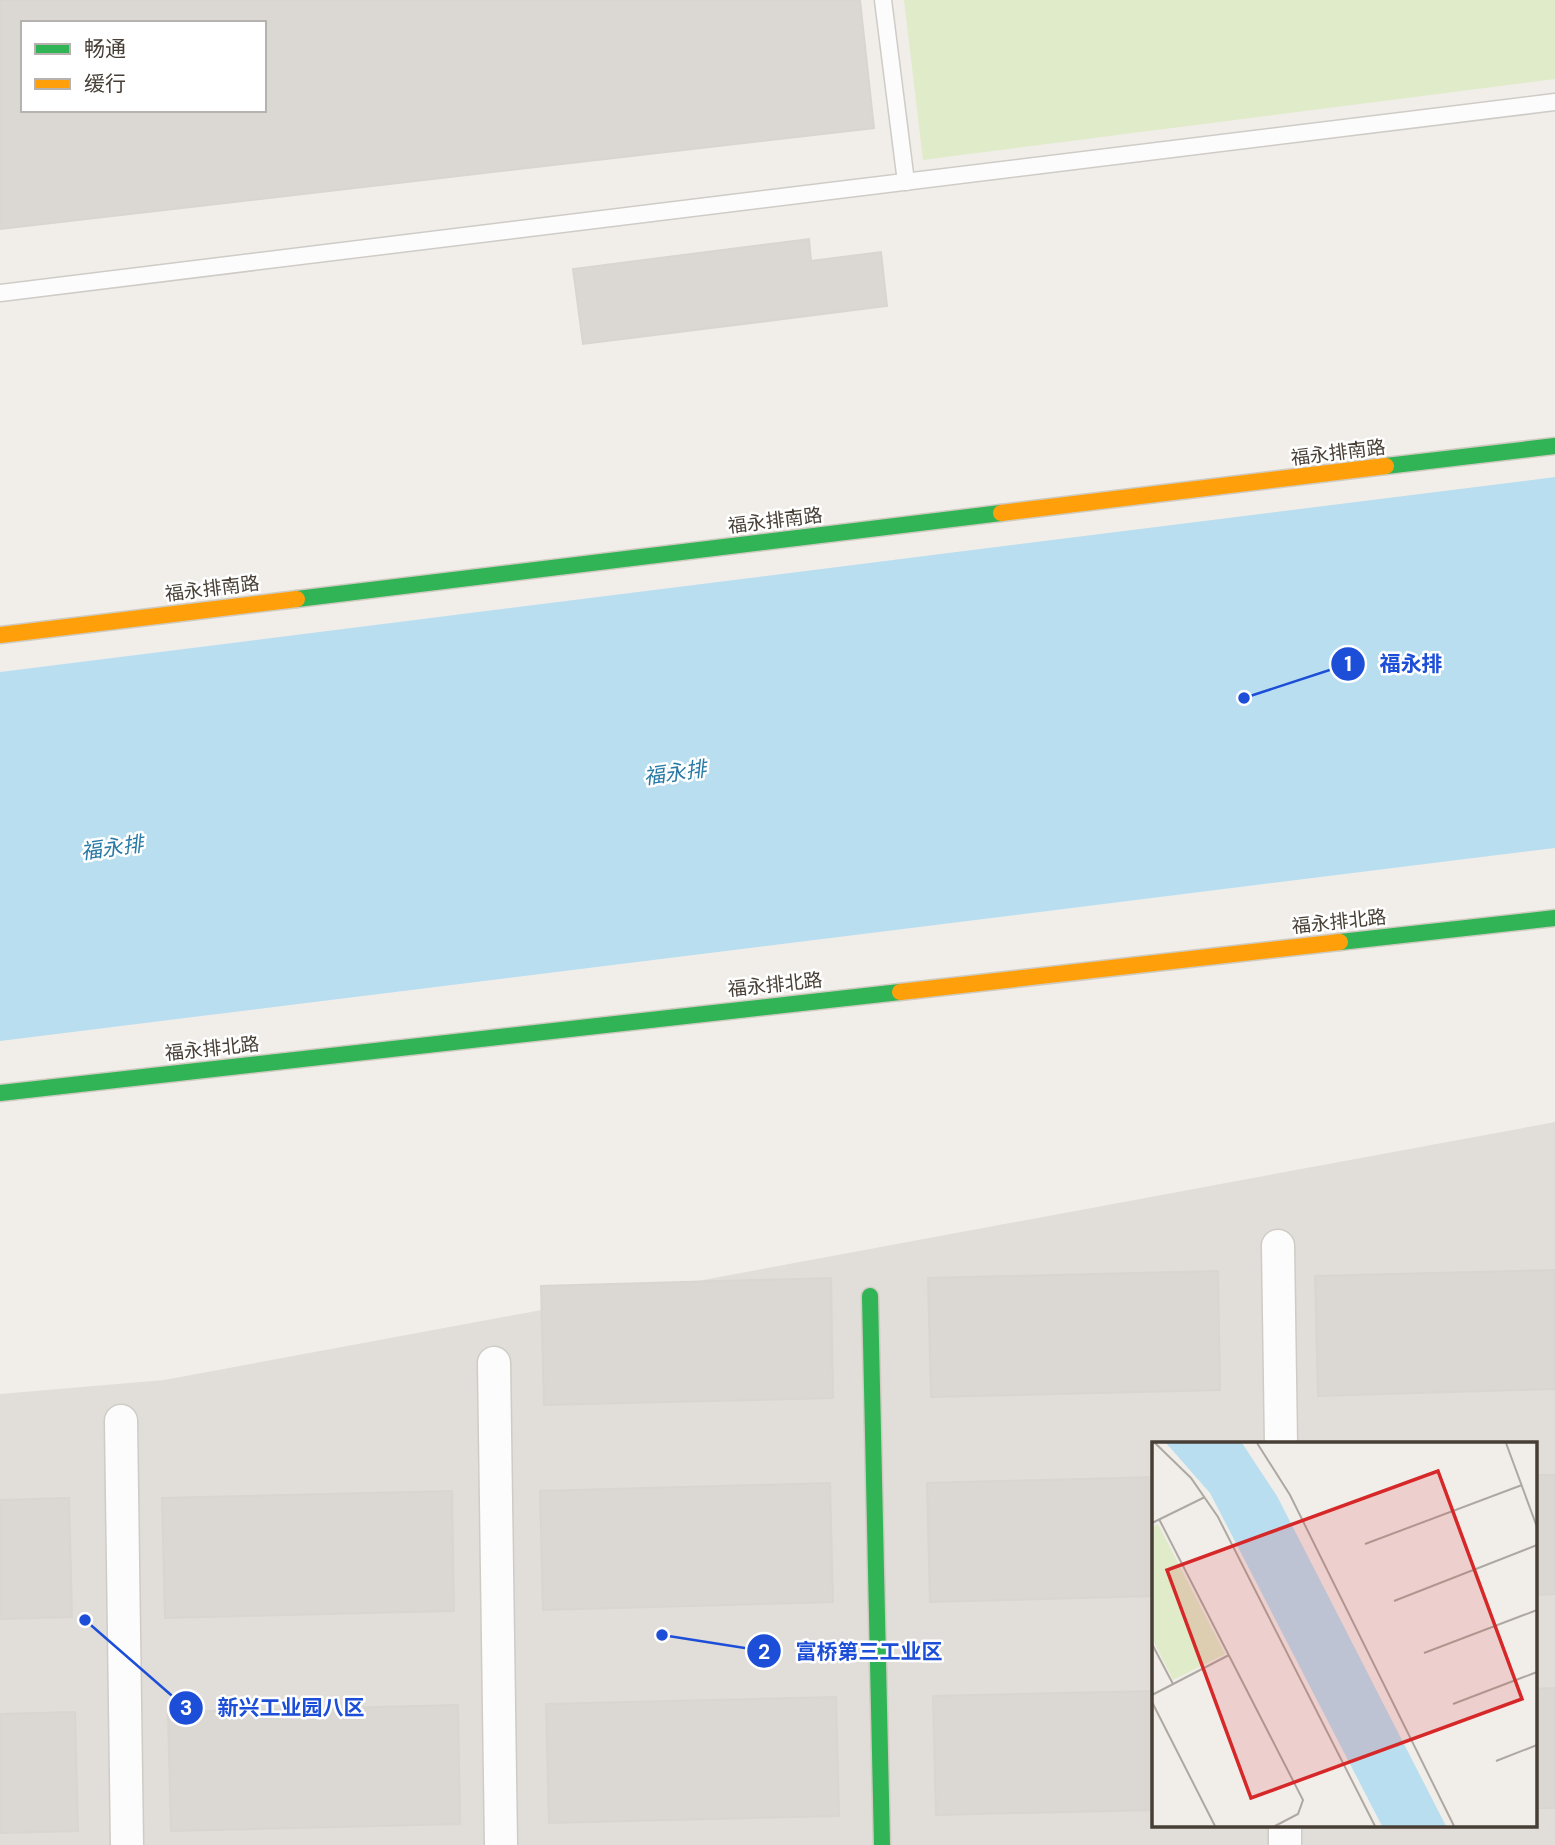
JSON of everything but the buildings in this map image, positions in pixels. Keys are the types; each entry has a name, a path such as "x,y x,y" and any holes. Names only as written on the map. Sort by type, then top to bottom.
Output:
{"street":[{"name":"福永排南路","path":"0,635 1555,446"},
{"name":"福永排北路","path":"0,1093 1555,918"},
{"path":"1278,1246 1281,1442"},
{"path":"870,1296 882,1845"},
{"path":"494,1363 501,1845"},
{"path":"121,1421 127,1845"}],"lane":[{"path":"883,0 906,182"},
{"path":"0,293 1555,102"}],"shaded area":[{"path":"1555,1122 1555,1845 0,1845 0,1394 164,1380"}],"green space":[{"path":"904,0 1555,0 1555,79 923,160"}],"water":[{"path":"1555,477 1555,848 0,1041 0,672"}],"traffic: fast":[{"path":"1386,466 1555,446"},
{"path":"297,599 1001,513"},
{"path":"1340,942 1555,918"},
{"path":"0,1093 900,992"},
{"path":"870,1296 882,1845"}],"traffic: slow":[{"path":"1001,513 1386,466"},
{"path":"0,635 297,599"},
{"path":"900,992 1340,942"}],"place":[{"name":"福永排","path":"1244,698"},
{"name":"新兴工业园八区","path":"85,1620"},
{"name":"富桥第三工业区","path":"662,1635"}]}
